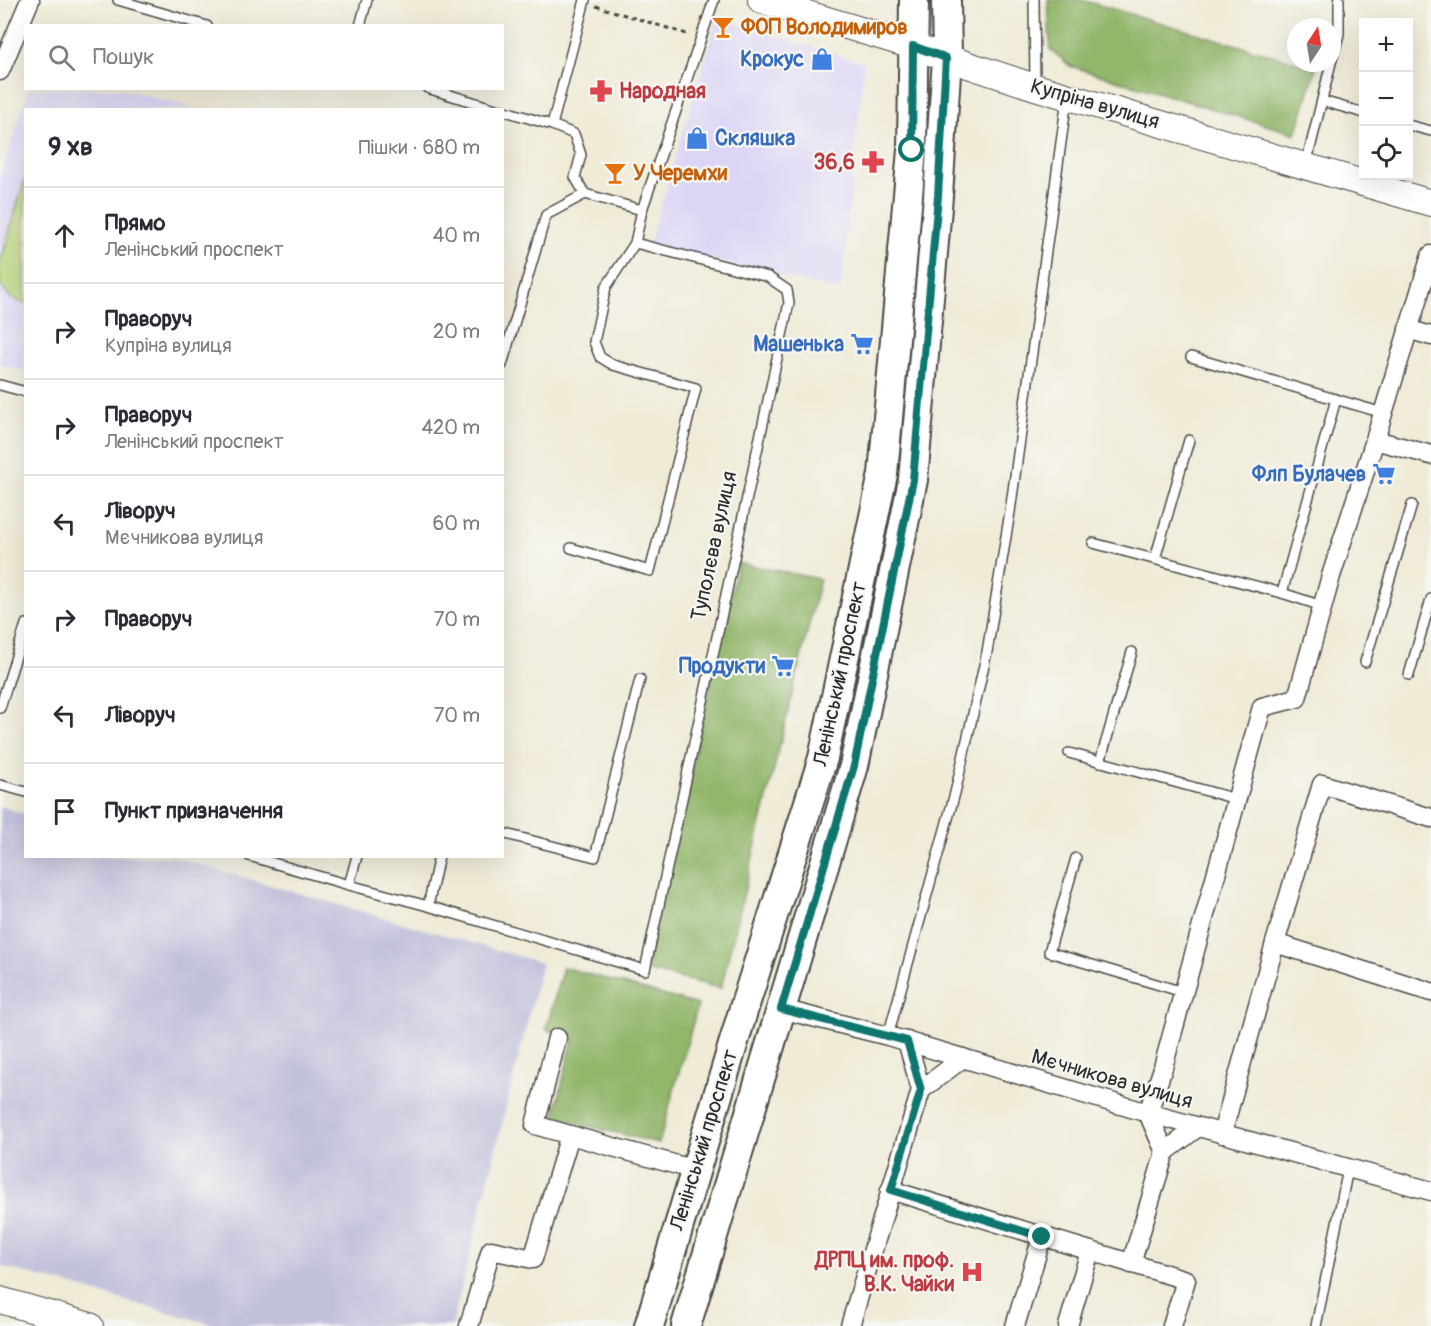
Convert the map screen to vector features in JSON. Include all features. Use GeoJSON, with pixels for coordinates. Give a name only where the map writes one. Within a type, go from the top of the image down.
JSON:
{"type":"FeatureCollection","features":[{"type":"Feature","properties":{"kind":"main road","name":"Купріна вулиця"},"geometry":{"type":"LineString","coordinates":[[761,0],[813,7],[946,58],[1035,87],[1431,203]]}},
{"type":"Feature","properties":{"kind":"main road","name":"Ленінський проспект"},"geometry":{"type":"LineString","coordinates":[[649,1326],[744,1008],[823,758],[883,474],[912,150],[915,0]]}},
{"type":"Feature","properties":{"kind":"main road","name":"Ленінський проспект"},"geometry":{"type":"LineString","coordinates":[[686,1326],[854,766],[913,480],[938,196],[946,58],[946,0]]}},
{"type":"Feature","properties":{"kind":"main road"},"geometry":{"type":"LineString","coordinates":[[0,1300],[84,1325]]}},
{"type":"Feature","properties":{"kind":"street"},"geometry":{"type":"LineString","coordinates":[[1,65],[30,0]]}},
{"type":"Feature","properties":{"kind":"street"},"geometry":{"type":"LineString","coordinates":[[1165,1152],[1148,1113],[1162,1071],[1262,707],[1297,698],[1322,606],[1431,255]]}},
{"type":"Feature","properties":{"kind":"street"},"geometry":{"type":"LineString","coordinates":[[1408,329],[1431,336]]}},
{"type":"Feature","properties":{"kind":"street"},"geometry":{"type":"LineString","coordinates":[[1375,440],[1431,455]]}},
{"type":"Feature","properties":{"kind":"street"},"geometry":{"type":"LineString","coordinates":[[1222,1134],[1322,784],[1431,818]]}},
{"type":"Feature","properties":{"kind":"street"},"geometry":{"type":"LineString","coordinates":[[1275,943],[1431,992]]}},
{"type":"Feature","properties":{"kind":"street","name":"Мєчникова вулиця"},"geometry":{"type":"LineString","coordinates":[[781,1009],[907,1041],[1148,1113],[1431,1191]]}},
{"type":"Feature","properties":{"kind":"street"},"geometry":{"type":"LineString","coordinates":[[557,1038],[536,1125],[695,1170]]}},
{"type":"Feature","properties":{"kind":"street"},"geometry":{"type":"LineString","coordinates":[[850,1326],[921,1090],[907,1041]]}},
{"type":"Feature","properties":{"kind":"street"},"geometry":{"type":"LineString","coordinates":[[921,1090],[963,1058]]}},
{"type":"Feature","properties":{"kind":"street"},"geometry":{"type":"LineString","coordinates":[[1131,1264],[1165,1152],[1198,1127]]}},
{"type":"Feature","properties":{"kind":"street"},"geometry":{"type":"LineString","coordinates":[[469,1326],[491,1250],[533,1259],[570,1135]]}},
{"type":"Feature","properties":{"kind":"street"},"geometry":{"type":"LineString","coordinates":[[891,1190],[1186,1280],[1172,1326]]}},
{"type":"Feature","properties":{"kind":"street"},"geometry":{"type":"LineString","coordinates":[[1015,1326],[1042,1237]]}},
{"type":"Feature","properties":{"kind":"street"},"geometry":{"type":"LineString","coordinates":[[1068,1326],[1090,1251]]}},
{"type":"Feature","properties":{"kind":"lane"},"geometry":{"type":"LineString","coordinates":[[118,0],[200,24]]}},
{"type":"Feature","properties":{"kind":"lane"},"geometry":{"type":"LineString","coordinates":[[361,24],[367,0]]}},
{"type":"Feature","properties":{"kind":"lane"},"geometry":{"type":"LineString","coordinates":[[571,548],[651,571],[696,388],[613,365],[600,357],[594,342],[606,287],[634,243],[642,210],[714,0]]}},
{"type":"Feature","properties":{"kind":"lane"},"geometry":{"type":"LineString","coordinates":[[1034,0],[1035,87]]}},
{"type":"Feature","properties":{"kind":"lane"},"geometry":{"type":"LineString","coordinates":[[1339,0],[1339,18]]}},
{"type":"Feature","properties":{"kind":"lane"},"geometry":{"type":"LineString","coordinates":[[552,125],[585,1]]}},
{"type":"Feature","properties":{"kind":"lane"},"geometry":{"type":"LineString","coordinates":[[1306,165],[1330,72]]}},
{"type":"Feature","properties":{"kind":"lane"},"geometry":{"type":"LineString","coordinates":[[434,90],[494,108]]}},
{"type":"Feature","properties":{"kind":"lane"},"geometry":{"type":"LineString","coordinates":[[888,1036],[955,793],[987,652],[1011,501],[1068,96]]}},
{"type":"Feature","properties":{"kind":"lane"},"geometry":{"type":"LineString","coordinates":[[1322,102],[1359,112]]}},
{"type":"Feature","properties":{"kind":"lane"},"geometry":{"type":"LineString","coordinates":[[504,111],[574,134],[580,155],[574,177],[585,194],[642,210]]}},
{"type":"Feature","properties":{"kind":"lane"},"geometry":{"type":"LineString","coordinates":[[1412,126],[1431,131]]}},
{"type":"Feature","properties":{"kind":"lane"},"geometry":{"type":"LineString","coordinates":[[504,358],[546,215],[585,194]]}},
{"type":"Feature","properties":{"kind":"lane","name":"Туполєва вулиця"},"geometry":{"type":"LineString","coordinates":[[428,906],[645,970],[789,303],[787,290],[768,277],[634,243]]}},
{"type":"Feature","properties":{"kind":"lane"},"geometry":{"type":"LineString","coordinates":[[1191,357],[1383,413]]}},
{"type":"Feature","properties":{"kind":"lane"},"geometry":{"type":"LineString","coordinates":[[0,385],[24,391]]}},
{"type":"Feature","properties":{"kind":"lane"},"geometry":{"type":"LineString","coordinates":[[1282,593],[1336,399]]}},
{"type":"Feature","properties":{"kind":"lane"},"geometry":{"type":"LineString","coordinates":[[1155,560],[1189,440]]}},
{"type":"Feature","properties":{"kind":"lane"},"geometry":{"type":"LineString","coordinates":[[1365,662],[1412,505]]}},
{"type":"Feature","properties":{"kind":"lane"},"geometry":{"type":"LineString","coordinates":[[1093,543],[1282,593],[1322,606]]}},
{"type":"Feature","properties":{"kind":"lane"},"geometry":{"type":"LineString","coordinates":[[1409,675],[1431,599]]}},
{"type":"Feature","properties":{"kind":"lane"},"geometry":{"type":"LineString","coordinates":[[0,708],[24,630]]}},
{"type":"Feature","properties":{"kind":"lane"},"geometry":{"type":"LineString","coordinates":[[1100,762],[1132,652]]}},
{"type":"Feature","properties":{"kind":"lane"},"geometry":{"type":"LineString","coordinates":[[504,834],[595,857],[640,679]]}},
{"type":"Feature","properties":{"kind":"lane"},"geometry":{"type":"LineString","coordinates":[[1069,753],[1236,799]]}},
{"type":"Feature","properties":{"kind":"lane"},"geometry":{"type":"LineString","coordinates":[[0,785],[24,791]]}},
{"type":"Feature","properties":{"kind":"lane"},"geometry":{"type":"LineString","coordinates":[[256,858],[428,906],[439,858]]}},
{"type":"Feature","properties":{"kind":"lane"},"geometry":{"type":"LineString","coordinates":[[349,885],[356,858]]}},
{"type":"Feature","properties":{"kind":"lane"},"geometry":{"type":"LineString","coordinates":[[1076,858],[1049,952],[1183,992]]}},
{"type":"Feature","properties":{"kind":"lane"},"geometry":{"type":"LineString","coordinates":[[1316,1326],[1348,1169]]}},
{"type":"Feature","properties":{"kind":"path"},"geometry":{"type":"LineString","coordinates":[[585,1],[701,39]]}},
{"type":"Feature","properties":{"kind":"shaded area"},"geometry":{"type":"Polygon","coordinates":[[[717,18],[864,63],[841,291],[649,244],[717,18]]]}},
{"type":"Feature","properties":{"kind":"shaded area"},"geometry":{"type":"Polygon","coordinates":[[[28,90],[125,90],[192,108],[24,108],[24,371],[0,364],[0,178],[28,90]]]}},
{"type":"Feature","properties":{"kind":"shaded area"},"geometry":{"type":"Polygon","coordinates":[[[0,806],[24,814],[24,858],[176,858],[542,963],[452,1326],[218,1326],[0,1266],[0,806]]]}},
{"type":"Feature","properties":{"kind":"green space"},"geometry":{"type":"Polygon","coordinates":[[[1048,0],[1082,0],[1287,59],[1287,72],[1315,72],[1296,134],[1070,66],[1050,49],[1048,0]]]}},
{"type":"Feature","properties":{"kind":"green space"},"geometry":{"type":"Polygon","coordinates":[[[24,181],[24,304],[11,298],[0,285],[0,264],[24,181]]]}},
{"type":"Feature","properties":{"kind":"green space"},"geometry":{"type":"Polygon","coordinates":[[[738,563],[820,579],[721,988],[645,970],[738,563]]]}},
{"type":"Feature","properties":{"kind":"green space"},"geometry":{"type":"Polygon","coordinates":[[[563,967],[698,1005],[659,1143],[554,1118],[572,1042],[546,1029],[563,967]]]}},
{"type":"Feature","properties":{"kind":"place","name":"ФОП Володимиров"},"geometry":{"type":"Point","coordinates":[723,27]}},
{"type":"Feature","properties":{"kind":"place","name":"Крокус"},"geometry":{"type":"Point","coordinates":[822,59]}},
{"type":"Feature","properties":{"kind":"place","name":"Народная"},"geometry":{"type":"Point","coordinates":[601,91]}},
{"type":"Feature","properties":{"kind":"place","name":"Скляшка"},"geometry":{"type":"Point","coordinates":[697,138]}},
{"type":"Feature","properties":{"kind":"place","name":"36,6"},"geometry":{"type":"Point","coordinates":[873,162]}},
{"type":"Feature","properties":{"kind":"place","name":"У Черемхи"},"geometry":{"type":"Point","coordinates":[615,173]}},
{"type":"Feature","properties":{"kind":"place","name":"Машенька"},"geometry":{"type":"Point","coordinates":[862,344]}},
{"type":"Feature","properties":{"kind":"place","name":"Флп Булачев"},"geometry":{"type":"Point","coordinates":[1384,474]}},
{"type":"Feature","properties":{"kind":"place","name":"Продукти"},"geometry":{"type":"Point","coordinates":[783,666]}},
{"type":"Feature","properties":{"kind":"place","name":"ДРПЦ им. проф. В.К. Чайки"},"geometry":{"type":"Point","coordinates":[972,1272]}},
{"type":"Feature","properties":{"kind":"route"},"geometry":{"type":"LineString","coordinates":[[912,150],[913,46],[946,58],[938,196],[913,480],[854,766],[781,1009],[907,1041],[921,1090],[891,1190],[1042,1237]]}}]}
